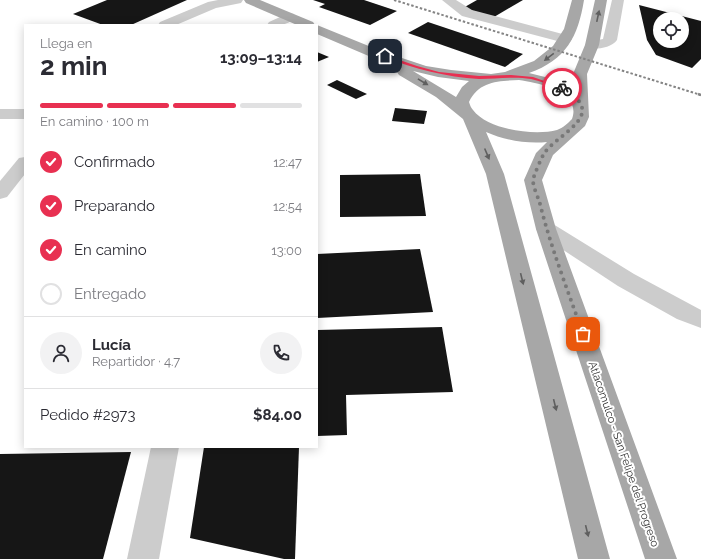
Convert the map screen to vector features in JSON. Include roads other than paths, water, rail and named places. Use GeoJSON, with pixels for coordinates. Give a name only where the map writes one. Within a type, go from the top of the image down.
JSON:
{"type":"FeatureCollection","features":[{"type":"Feature","properties":{"kind":"main road"},"geometry":{"type":"LineString","coordinates":[[250,0],[306,24]]}},
{"type":"Feature","properties":{"kind":"main road"},"geometry":{"type":"LineString","coordinates":[[578,0],[575,21],[558,50],[546,60],[531,68],[497,77],[472,86],[465,92],[462,99],[495,174],[594,559]]}},
{"type":"Feature","properties":{"kind":"main road"},"geometry":{"type":"LineString","coordinates":[[582,108],[580,74],[592,45],[601,0]]}},
{"type":"Feature","properties":{"kind":"main road"},"geometry":{"type":"LineString","coordinates":[[318,29],[352,44],[416,67],[446,74],[533,78],[557,86],[575,98],[582,108]]}},
{"type":"Feature","properties":{"kind":"main road"},"geometry":{"type":"LineString","coordinates":[[352,44],[418,79],[485,127],[502,134],[523,137],[548,137],[569,131]]}},
{"type":"Feature","properties":{"kind":"main road","name":"Atlacomulco - San Felipe del Progreso"},"geometry":{"type":"LineString","coordinates":[[582,108],[580,120],[545,153],[533,180],[546,229],[661,559]]}},
{"type":"Feature","properties":{"kind":"street"},"geometry":{"type":"LineString","coordinates":[[167,24],[212,5],[237,0]]}},
{"type":"Feature","properties":{"kind":"street"},"geometry":{"type":"LineString","coordinates":[[448,0],[467,13],[565,39]]}},
{"type":"Feature","properties":{"kind":"street"},"geometry":{"type":"LineString","coordinates":[[460,9],[473,0]]}},
{"type":"Feature","properties":{"kind":"street"},"geometry":{"type":"LineString","coordinates":[[592,45],[608,42],[610,40],[618,0]]}},
{"type":"Feature","properties":{"kind":"street"},"geometry":{"type":"LineString","coordinates":[[276,24],[289,17]]}},
{"type":"Feature","properties":{"kind":"street"},"geometry":{"type":"LineString","coordinates":[[0,114],[24,114]]}},
{"type":"Feature","properties":{"kind":"street"},"geometry":{"type":"LineString","coordinates":[[0,193],[24,163]]}},
{"type":"Feature","properties":{"kind":"street"},"geometry":{"type":"LineString","coordinates":[[546,229],[626,280],[685,313],[701,318]]}},
{"type":"Feature","properties":{"kind":"street"},"geometry":{"type":"LineString","coordinates":[[142,559],[165,448]]}},
{"type":"Feature","properties":{"kind":"railway"},"geometry":{"type":"LineString","coordinates":[[394,0],[701,95],[698,94]]}}]}
